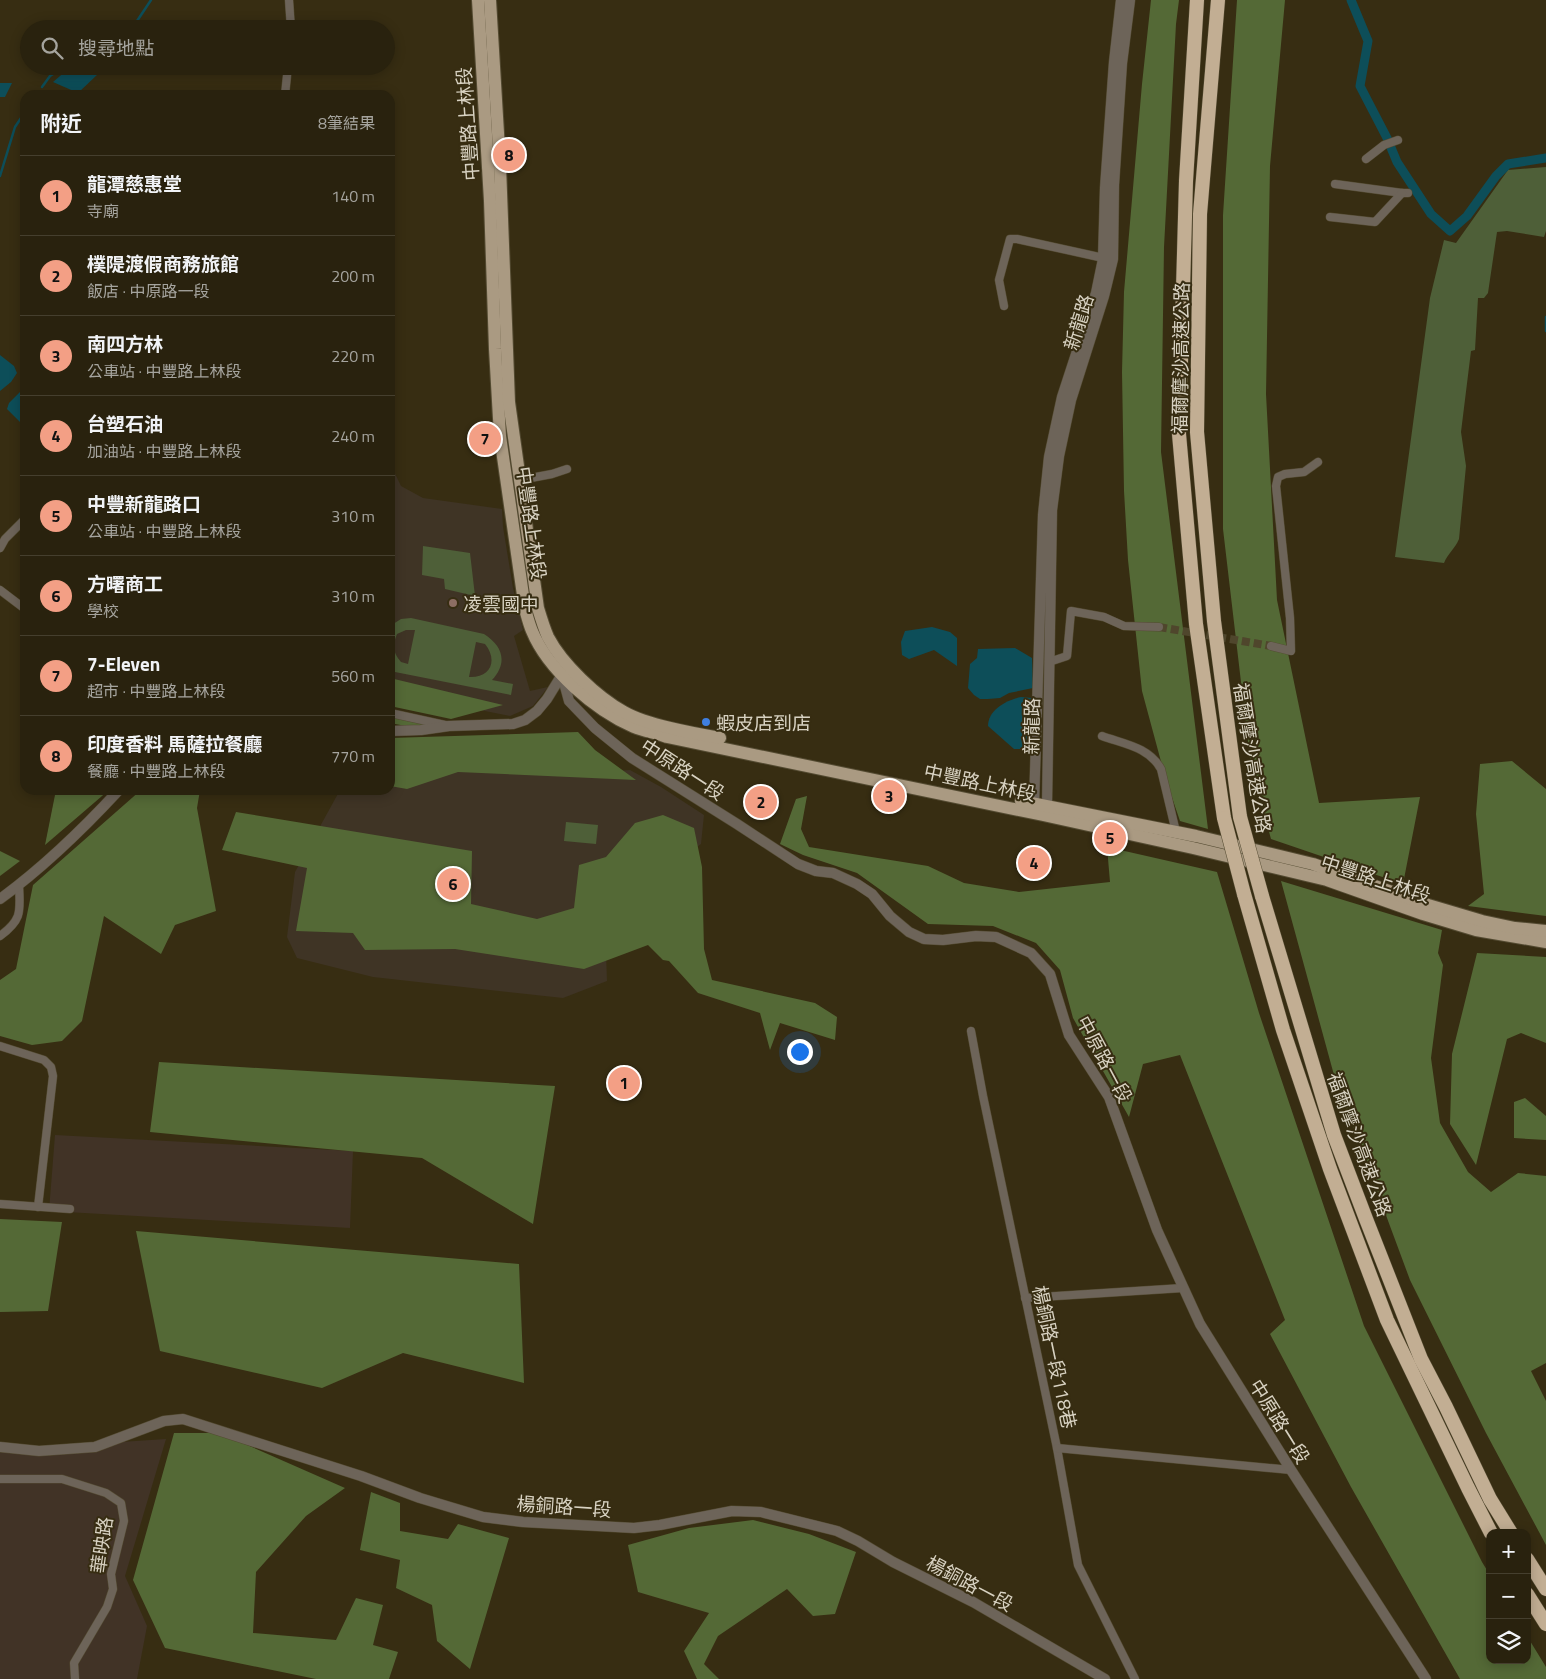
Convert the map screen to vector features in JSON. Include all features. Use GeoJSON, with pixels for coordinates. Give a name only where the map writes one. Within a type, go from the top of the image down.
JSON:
{"type":"FeatureCollection","features":[{"type":"Feature","properties":{"kind":"highway","name":"福爾摩沙高速公路"},"geometry":{"type":"LineString","coordinates":[[1197,0],[1186,181],[1179,434],[1196,624],[1224,818],[1283,1030],[1330,1169],[1388,1320],[1489,1529]]}},
{"type":"Feature","properties":{"kind":"highway","name":"福爾摩沙高速公路"},"geometry":{"type":"LineString","coordinates":[[1218,0],[1200,214],[1197,432],[1214,621],[1240,817],[1334,1135],[1421,1359],[1446,1406],[1490,1499],[1509,1529]]}},
{"type":"Feature","properties":{"kind":"highway"},"geometry":{"type":"LineString","coordinates":[[1531,1566],[1546,1590]]}},
{"type":"Feature","properties":{"kind":"highway"},"geometry":{"type":"LineString","coordinates":[[1531,1600],[1546,1624]]}},
{"type":"Feature","properties":{"kind":"main road","name":"中豐路上林段"},"geometry":{"type":"LineString","coordinates":[[478,0],[490,202],[500,436],[525,609],[532,631],[546,656],[566,671]]}},
{"type":"Feature","properties":{"kind":"main road","name":"中豐路上林段"},"geometry":{"type":"LineString","coordinates":[[490,0],[500,166],[508,402],[538,608],[548,637],[566,671],[588,698],[614,717],[635,727],[667,737],[1176,832],[1313,864],[1428,906],[1482,922],[1546,931]]}},
{"type":"Feature","properties":{"kind":"main road","name":"中豐路上林段"},"geometry":{"type":"LineString","coordinates":[[1041,808],[1327,880],[1423,914],[1476,930],[1546,942]]}},
{"type":"Feature","properties":{"kind":"street"},"geometry":{"type":"LineString","coordinates":[[289,0],[290,20]]}},
{"type":"Feature","properties":{"kind":"street","name":"新龍路"},"geometry":{"type":"LineString","coordinates":[[1041,808],[1043,515],[1049,457],[1062,397],[1108,259],[1105,188],[1114,62],[1121,0]]}},
{"type":"Feature","properties":{"kind":"street","name":"新龍路"},"geometry":{"type":"LineString","coordinates":[[1041,808],[1049,662],[1052,510],[1059,456],[1071,400],[1104,296],[1122,63],[1130,0]]}},
{"type":"Feature","properties":{"kind":"street"},"geometry":{"type":"LineString","coordinates":[[286,90],[287,75]]}},
{"type":"Feature","properties":{"kind":"street"},"geometry":{"type":"LineString","coordinates":[[1366,159],[1384,145],[1398,140]]}},
{"type":"Feature","properties":{"kind":"street"},"geometry":{"type":"LineString","coordinates":[[1330,217],[1375,222],[1405,193],[1336,184]]}},
{"type":"Feature","properties":{"kind":"street"},"geometry":{"type":"LineString","coordinates":[[1004,306],[999,280],[1010,239],[1108,259]]}},
{"type":"Feature","properties":{"kind":"street"},"geometry":{"type":"LineString","coordinates":[[1271,646],[1291,651],[1290,618],[1276,486],[1278,477],[1285,474],[1304,472],[1318,462]]}},
{"type":"Feature","properties":{"kind":"street"},"geometry":{"type":"LineString","coordinates":[[520,480],[567,469]]}},
{"type":"Feature","properties":{"kind":"street"},"geometry":{"type":"LineString","coordinates":[[0,548],[4,539],[20,524]]}},
{"type":"Feature","properties":{"kind":"street"},"geometry":{"type":"LineString","coordinates":[[0,590],[20,605]]}},
{"type":"Feature","properties":{"kind":"street"},"geometry":{"type":"LineString","coordinates":[[1049,662],[1067,656],[1071,611],[1104,617],[1124,626],[1159,627]]}},
{"type":"Feature","properties":{"kind":"street"},"geometry":{"type":"LineString","coordinates":[[395,731],[450,726],[513,724],[525,720],[537,711],[566,671]]}},
{"type":"Feature","properties":{"kind":"street","name":"中原路一段"},"geometry":{"type":"LineString","coordinates":[[566,671],[569,701],[595,728],[632,758],[798,864],[816,871],[833,872],[857,884],[872,894],[890,916],[909,932],[924,939],[943,940],[976,936],[996,937],[1031,953],[1050,974],[1069,1035],[1109,1097],[1157,1230],[1200,1324],[1291,1470],[1426,1679]]}},
{"type":"Feature","properties":{"kind":"street"},"geometry":{"type":"LineString","coordinates":[[395,714],[450,726]]}},
{"type":"Feature","properties":{"kind":"street"},"geometry":{"type":"LineString","coordinates":[[1102,736],[1144,751],[1156,760],[1161,769],[1176,832]]}},
{"type":"Feature","properties":{"kind":"street"},"geometry":{"type":"LineString","coordinates":[[0,899],[83,829],[114,795]]}},
{"type":"Feature","properties":{"kind":"street"},"geometry":{"type":"LineString","coordinates":[[0,936],[11,928],[20,913],[20,884]]}},
{"type":"Feature","properties":{"kind":"street","name":"楊銅路一段118巷"},"geometry":{"type":"LineString","coordinates":[[971,1031],[1057,1448],[1078,1565],[1135,1679]]}},
{"type":"Feature","properties":{"kind":"street"},"geometry":{"type":"LineString","coordinates":[[0,1046],[44,1060],[51,1067],[53,1076],[38,1207]]}},
{"type":"Feature","properties":{"kind":"street"},"geometry":{"type":"LineString","coordinates":[[0,1204],[70,1209]]}},
{"type":"Feature","properties":{"kind":"street"},"geometry":{"type":"LineString","coordinates":[[1025,1298],[1183,1288]]}},
{"type":"Feature","properties":{"kind":"street","name":"楊銅路一段"},"geometry":{"type":"LineString","coordinates":[[0,1447],[39,1451],[95,1447],[164,1421],[183,1419],[361,1476],[420,1498],[483,1516],[523,1522],[634,1528],[732,1511],[761,1512],[820,1526],[844,1534],[893,1562],[973,1602],[1104,1679]]}},
{"type":"Feature","properties":{"kind":"street"},"geometry":{"type":"LineString","coordinates":[[1057,1448],[1291,1470]]}},
{"type":"Feature","properties":{"kind":"street","name":"華映路"},"geometry":{"type":"LineString","coordinates":[[0,1479],[62,1479],[106,1493],[121,1503],[124,1521],[111,1574],[113,1589],[108,1607],[74,1663],[75,1679]]}},
{"type":"Feature","properties":{"kind":"shaded area","name":"凌雲國中"},"geometry":{"type":"Polygon","coordinates":[[[395,473],[401,486],[423,498],[502,509],[513,588],[523,630],[514,636],[530,691],[548,687],[533,706],[510,716],[410,696],[395,691],[395,473]]]}},
{"type":"Feature","properties":{"kind":"shaded area"},"geometry":{"type":"Polygon","coordinates":[[[395,768],[591,773],[630,770],[661,787],[704,815],[701,844],[673,864],[604,896],[607,981],[563,998],[373,977],[297,958],[287,937],[295,872],[337,795],[395,795],[395,768]]]}},
{"type":"Feature","properties":{"kind":"shaded area"},"geometry":{"type":"Polygon","coordinates":[[[55,1135],[353,1151],[350,1228],[49,1211],[55,1135]]]}},
{"type":"Feature","properties":{"kind":"shaded area"},"geometry":{"type":"Polygon","coordinates":[[[166,1439],[125,1576],[147,1626],[137,1679],[0,1679],[0,1450],[166,1439]]]}},
{"type":"Feature","properties":{"kind":"green space"},"geometry":{"type":"Polygon","coordinates":[[[1151,0],[1179,0],[1176,24],[1164,247],[1161,452],[1208,829],[1180,821],[1166,780],[1142,691],[1128,560],[1124,491],[1122,372],[1124,292],[1151,0]]]}},
{"type":"Feature","properties":{"kind":"green space"},"geometry":{"type":"Polygon","coordinates":[[[1237,0],[1285,0],[1270,166],[1266,394],[1277,600],[1319,803],[1420,797],[1403,884],[1271,839],[1251,767],[1223,529],[1223,215],[1237,0]]]}},
{"type":"Feature","properties":{"kind":"green space"},"geometry":{"type":"Polygon","coordinates":[[[1546,167],[1546,231],[1544,237],[1507,231],[1497,232],[1488,293],[1484,298],[1478,298],[1475,350],[1471,351],[1461,432],[1466,466],[1459,539],[1444,563],[1395,557],[1430,298],[1444,240],[1456,243],[1508,170],[1546,167]]]}},
{"type":"Feature","properties":{"kind":"green space"},"geometry":{"type":"Polygon","coordinates":[[[423,546],[470,553],[475,596],[445,589],[444,579],[422,575],[423,546]]]}},
{"type":"Feature","properties":{"kind":"green space"},"geometry":{"type":"Polygon","coordinates":[[[411,618],[484,634],[496,644],[501,655],[500,667],[492,680],[513,684],[511,695],[395,672],[395,652],[401,662],[408,664],[415,630],[406,630],[397,634],[395,639],[395,623],[401,619],[411,618]],[[476,642],[469,677],[483,675],[490,667],[491,656],[485,644],[476,642]]]}},
{"type":"Feature","properties":{"kind":"green space"},"geometry":{"type":"Polygon","coordinates":[[[395,679],[503,705],[451,719],[395,707],[395,679]]]}},
{"type":"Feature","properties":{"kind":"green space"},"geometry":{"type":"Polygon","coordinates":[[[395,716],[423,722],[422,726],[416,728],[395,724],[395,716]]]}},
{"type":"Feature","properties":{"kind":"green space"},"geometry":{"type":"Polygon","coordinates":[[[578,732],[595,750],[636,780],[458,772],[407,789],[395,787],[395,738],[578,732]]]}},
{"type":"Feature","properties":{"kind":"green space"},"geometry":{"type":"Polygon","coordinates":[[[1512,761],[1546,789],[1546,916],[1468,906],[1484,894],[1476,814],[1480,764],[1512,761]]]}},
{"type":"Feature","properties":{"kind":"green space"},"geometry":{"type":"Polygon","coordinates":[[[55,795],[103,795],[45,845],[55,795]]]}},
{"type":"Feature","properties":{"kind":"green space"},"geometry":{"type":"Polygon","coordinates":[[[135,795],[199,795],[197,808],[216,911],[175,925],[161,954],[104,916],[82,1021],[62,1041],[32,1045],[0,1036],[0,980],[16,969],[33,885],[135,795]]]}},
{"type":"Feature","properties":{"kind":"green space"},"geometry":{"type":"Polygon","coordinates":[[[807,796],[801,829],[809,847],[928,866],[964,883],[1019,892],[1110,882],[1107,847],[1217,872],[1259,1013],[1364,1326],[1486,1568],[1486,1664],[1531,1664],[1531,1643],[1546,1667],[1546,1679],[1460,1679],[1351,1487],[1270,1334],[1285,1320],[1180,1055],[1143,1064],[1129,1117],[1073,1018],[1060,970],[1036,943],[993,926],[928,924],[857,873],[803,855],[780,844],[796,799],[807,796]]]}},
{"type":"Feature","properties":{"kind":"green space"},"geometry":{"type":"Polygon","coordinates":[[[236,812],[472,851],[471,904],[537,919],[574,908],[579,865],[606,857],[635,823],[663,815],[694,828],[702,867],[704,949],[712,980],[815,1003],[837,1017],[835,1040],[780,1023],[770,1050],[760,1013],[698,993],[669,961],[663,960],[648,945],[584,969],[455,949],[365,950],[353,933],[296,931],[307,868],[222,850],[236,812]]]}},
{"type":"Feature","properties":{"kind":"green space"},"geometry":{"type":"Polygon","coordinates":[[[566,822],[598,825],[596,844],[564,841],[566,822]]]}},
{"type":"Feature","properties":{"kind":"green space"},"geometry":{"type":"Polygon","coordinates":[[[0,851],[20,861],[0,876],[0,851]]]}},
{"type":"Feature","properties":{"kind":"green space"},"geometry":{"type":"Polygon","coordinates":[[[1281,881],[1442,930],[1438,953],[1443,965],[1431,1058],[1440,1123],[1468,1172],[1491,1192],[1518,1173],[1546,1176],[1546,1363],[1531,1371],[1546,1401],[1546,1545],[1486,1433],[1410,1280],[1334,1075],[1281,881]]]}},
{"type":"Feature","properties":{"kind":"green space"},"geometry":{"type":"Polygon","coordinates":[[[1477,953],[1546,957],[1546,1043],[1521,1033],[1507,1039],[1476,1165],[1450,1124],[1452,1054],[1477,953]]]}},
{"type":"Feature","properties":{"kind":"green space"},"geometry":{"type":"Polygon","coordinates":[[[159,1062],[555,1086],[533,1224],[422,1158],[150,1132],[159,1062]]]}},
{"type":"Feature","properties":{"kind":"green space"},"geometry":{"type":"Polygon","coordinates":[[[1525,1098],[1546,1116],[1546,1140],[1514,1138],[1514,1102],[1525,1098]]]}},
{"type":"Feature","properties":{"kind":"green space"},"geometry":{"type":"Polygon","coordinates":[[[0,1219],[62,1222],[48,1311],[0,1312],[0,1219]]]}},
{"type":"Feature","properties":{"kind":"green space"},"geometry":{"type":"Polygon","coordinates":[[[136,1231],[519,1264],[524,1383],[403,1353],[322,1388],[160,1351],[136,1231]]]}},
{"type":"Feature","properties":{"kind":"green space"},"geometry":{"type":"Polygon","coordinates":[[[174,1433],[220,1433],[345,1488],[306,1516],[256,1572],[253,1633],[336,1640],[356,1598],[383,1605],[373,1645],[398,1652],[389,1679],[316,1679],[165,1648],[133,1580],[174,1433]]]}},
{"type":"Feature","properties":{"kind":"green space"},"geometry":{"type":"Polygon","coordinates":[[[371,1492],[400,1503],[400,1531],[448,1539],[458,1524],[509,1538],[470,1669],[437,1641],[432,1605],[396,1588],[400,1560],[360,1550],[371,1492]]]}},
{"type":"Feature","properties":{"kind":"green space"},"geometry":{"type":"Polygon","coordinates":[[[753,1520],[809,1534],[856,1552],[835,1614],[813,1616],[787,1589],[718,1636],[704,1664],[719,1679],[697,1679],[684,1651],[709,1613],[638,1592],[628,1545],[689,1528],[753,1520]]]}},
{"type":"Feature","properties":{"kind":"water"},"geometry":{"type":"Polygon","coordinates":[[[61,75],[97,75],[81,90],[71,90],[53,82],[61,75]]]}},
{"type":"Feature","properties":{"kind":"water"},"geometry":{"type":"Polygon","coordinates":[[[0,83],[12,83],[5,97],[0,97],[0,83]]]}},
{"type":"Feature","properties":{"kind":"water"},"geometry":{"type":"Polygon","coordinates":[[[0,355],[14,366],[17,373],[11,382],[0,391],[0,355]]]}},
{"type":"Feature","properties":{"kind":"water"},"geometry":{"type":"Polygon","coordinates":[[[20,392],[20,422],[7,409],[9,403],[20,392]]]}},
{"type":"Feature","properties":{"kind":"water"},"geometry":{"type":"Polygon","coordinates":[[[932,627],[950,632],[957,638],[957,666],[934,650],[909,659],[902,655],[901,642],[905,631],[932,627]]]}},
{"type":"Feature","properties":{"kind":"water"},"geometry":{"type":"Polygon","coordinates":[[[1015,648],[1032,658],[1033,688],[1009,693],[1000,698],[980,699],[974,695],[968,688],[970,664],[977,658],[978,649],[1015,648]]]}},
{"type":"Feature","properties":{"kind":"water"},"geometry":{"type":"Polygon","coordinates":[[[1021,697],[1032,698],[1030,749],[1014,749],[988,726],[994,711],[1004,703],[1021,697]]]}},
{"type":"Feature","properties":{"kind":"waterway"},"geometry":{"type":"LineString","coordinates":[[138,20],[151,0]]}},
{"type":"Feature","properties":{"kind":"waterway"},"geometry":{"type":"LineString","coordinates":[[1351,0],[1368,41],[1360,86],[1387,138],[1397,162],[1431,214],[1450,231],[1467,216],[1496,176],[1508,164],[1546,158]]}},
{"type":"Feature","properties":{"kind":"waterway"},"geometry":{"type":"LineString","coordinates":[[42,87],[52,75]]}},
{"type":"Feature","properties":{"kind":"waterway"},"geometry":{"type":"LineString","coordinates":[[0,176],[15,127],[20,120]]}},
{"type":"Feature","properties":{"kind":"waterway"},"geometry":{"type":"LineString","coordinates":[[1546,317],[1546,331]]}},
{"type":"Feature","properties":{"kind":"tunnel"},"geometry":{"type":"LineString","coordinates":[[1159,627],[1271,646]]}},
{"type":"Feature","properties":{"kind":"place","name":"印度香料 馬薩拉餐廳"},"geometry":{"type":"Point","coordinates":[509,155]}},
{"type":"Feature","properties":{"kind":"place","name":"7-Eleven"},"geometry":{"type":"Point","coordinates":[485,439]}},
{"type":"Feature","properties":{"kind":"place","name":"凌雲國中"},"geometry":{"type":"Point","coordinates":[453,603]}},
{"type":"Feature","properties":{"kind":"place","name":"蝦皮店到店"},"geometry":{"type":"Point","coordinates":[706,722]}},
{"type":"Feature","properties":{"kind":"place","name":"南四方林"},"geometry":{"type":"Point","coordinates":[889,796]}},
{"type":"Feature","properties":{"kind":"place","name":"樸隄渡假商務旅館"},"geometry":{"type":"Point","coordinates":[761,802]}},
{"type":"Feature","properties":{"kind":"place","name":"中豐新龍路口"},"geometry":{"type":"Point","coordinates":[1110,838]}},
{"type":"Feature","properties":{"kind":"place","name":"台塑石油"},"geometry":{"type":"Point","coordinates":[1034,863]}},
{"type":"Feature","properties":{"kind":"place","name":"方曙商工"},"geometry":{"type":"Point","coordinates":[453,884]}},
{"type":"Feature","properties":{"kind":"place","name":"龍潭慈惠堂"},"geometry":{"type":"Point","coordinates":[624,1083]}}]}
